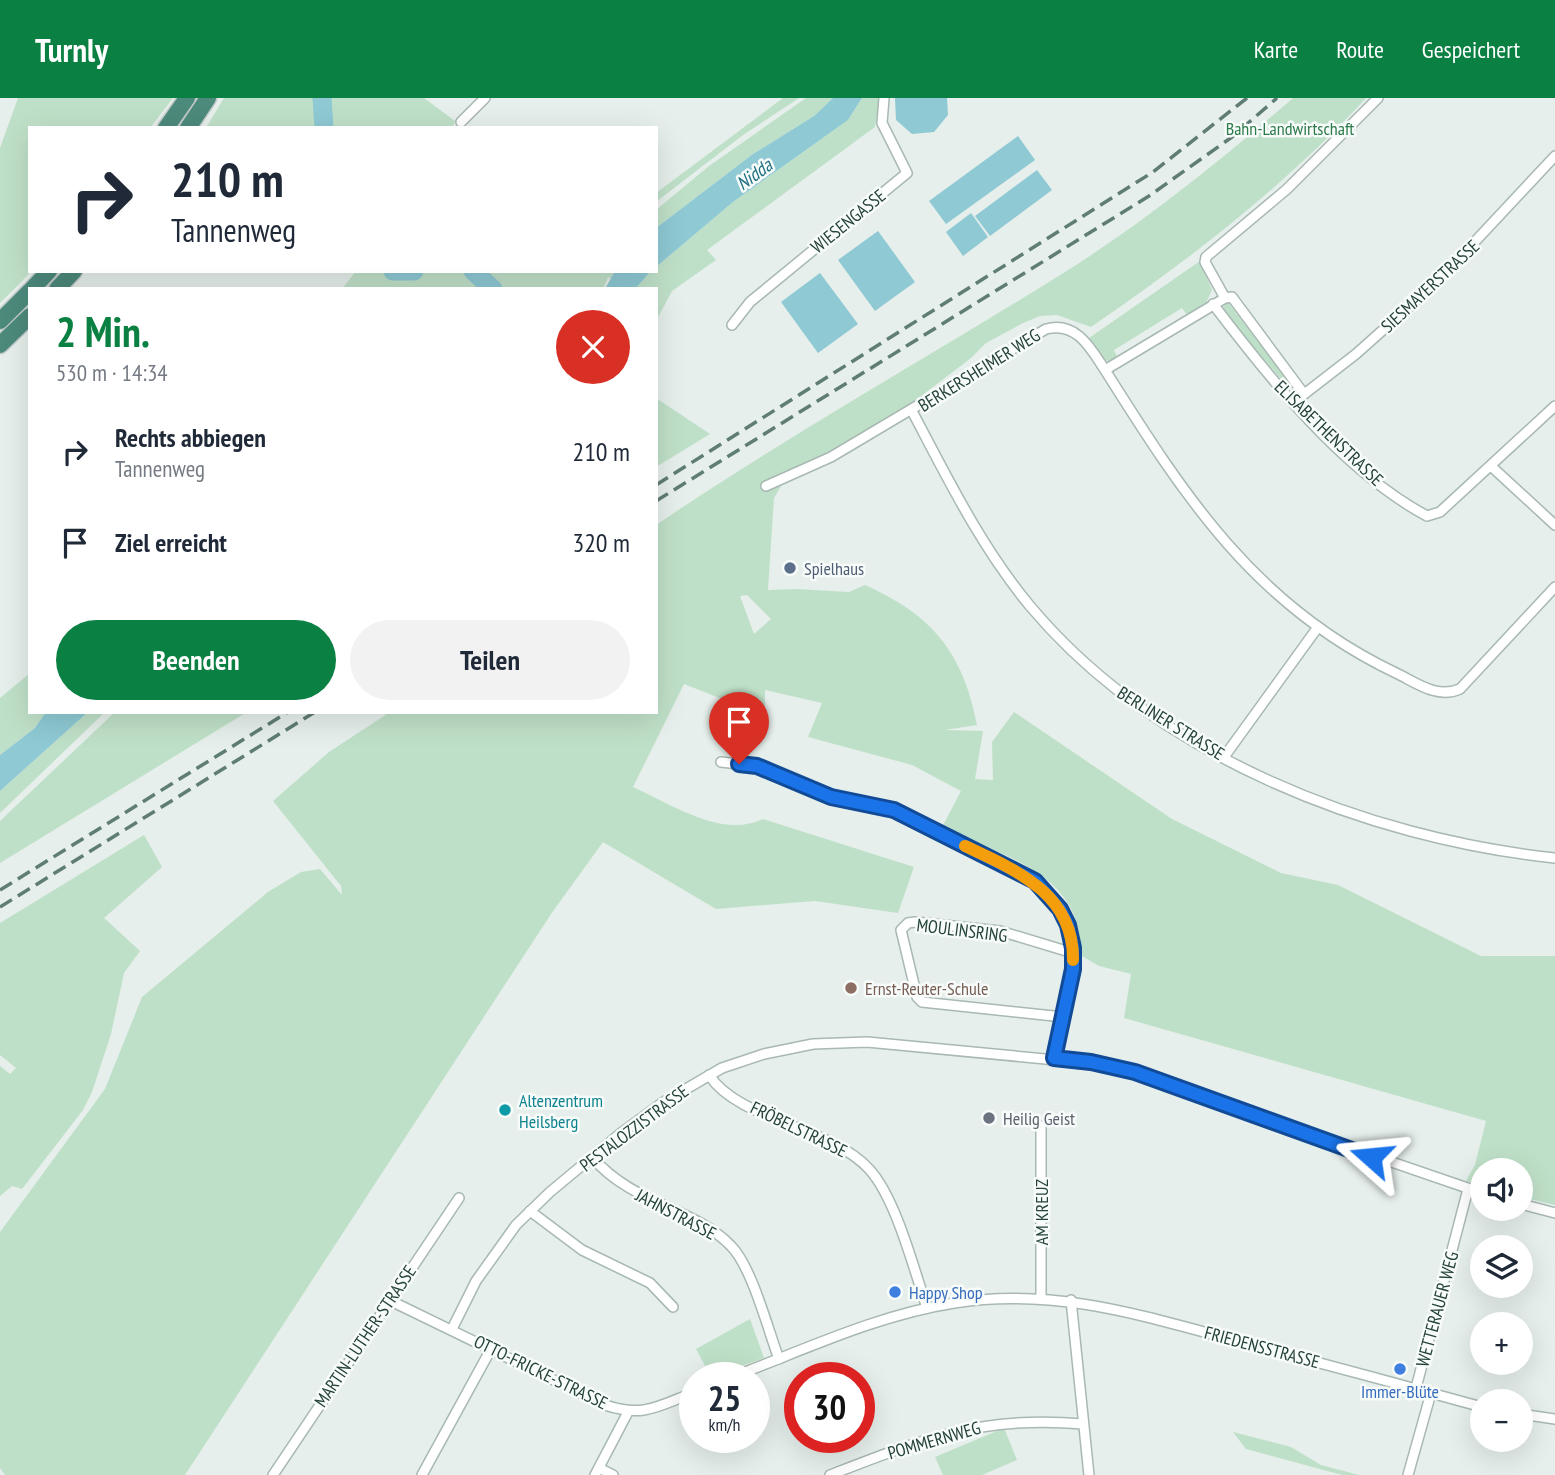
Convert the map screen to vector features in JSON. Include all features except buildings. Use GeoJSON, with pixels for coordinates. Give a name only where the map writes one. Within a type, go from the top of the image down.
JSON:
{"type":"FeatureCollection","features":[{"type":"Feature","properties":{"kind":"highway"},"geometry":{"type":"LineString","coordinates":[[167,126],[187,98]]}},
{"type":"Feature","properties":{"kind":"highway"},"geometry":{"type":"LineString","coordinates":[[189,126],[208,98]]}},
{"type":"Feature","properties":{"kind":"highway"},"geometry":{"type":"LineString","coordinates":[[34,287],[47,273]]}},
{"type":"Feature","properties":{"kind":"highway"},"geometry":{"type":"LineString","coordinates":[[59,287],[72,273]]}},
{"type":"Feature","properties":{"kind":"highway"},"geometry":{"type":"LineString","coordinates":[[0,321],[28,293]]}},
{"type":"Feature","properties":{"kind":"highway"},"geometry":{"type":"LineString","coordinates":[[0,345],[28,318]]}},
{"type":"Feature","properties":{"kind":"street"},"geometry":{"type":"LineString","coordinates":[[461,122],[485,98]]}},
{"type":"Feature","properties":{"kind":"street","name":"WIESENGASSE"},"geometry":{"type":"LineString","coordinates":[[732,325],[750,302],[907,173],[882,123],[884,98]]}},
{"type":"Feature","properties":{"kind":"street"},"geometry":{"type":"LineString","coordinates":[[1105,370],[1225,298],[1205,262],[1211,252],[1287,189],[1378,98]]}},
{"type":"Feature","properties":{"kind":"street","name":"SIESMAYERSTRASSE"},"geometry":{"type":"LineString","coordinates":[[1294,402],[1356,355],[1439,280],[1555,156]]}},
{"type":"Feature","properties":{"kind":"street","name":"ELISABETHENSTRASSE"},"geometry":{"type":"LineString","coordinates":[[1225,298],[1231,297],[1304,394]]}},
{"type":"Feature","properties":{"kind":"street","name":"ELISABETHENSTRASSE"},"geometry":{"type":"LineString","coordinates":[[1213,304],[1260,365],[1294,402],[1363,469],[1427,516],[1436,516],[1555,406]]}},
{"type":"Feature","properties":{"kind":"street","name":"BERKERSHEIMER WEG"},"geometry":{"type":"LineString","coordinates":[[766,486],[817,464],[912,411],[1025,340],[1051,327],[1069,329],[1082,337],[1199,513],[1266,585],[1318,626],[1390,671],[1432,691],[1450,692],[1464,685],[1555,587]]}},
{"type":"Feature","properties":{"kind":"street","name":"BERLINER STRASSE"},"geometry":{"type":"LineString","coordinates":[[912,411],[975,529],[1039,617],[1072,651],[1117,690],[1224,757],[1303,795],[1414,833],[1482,848],[1555,858]]}},
{"type":"Feature","properties":{"kind":"street"},"geometry":{"type":"LineString","coordinates":[[1492,467],[1555,525]]}},
{"type":"Feature","properties":{"kind":"street"},"geometry":{"type":"LineString","coordinates":[[1224,757],[1318,626]]}},
{"type":"Feature","properties":{"kind":"street"},"geometry":{"type":"LineString","coordinates":[[721,762],[757,766],[811,791],[884,807],[1027,876],[1060,909],[1068,925],[1073,953],[1054,1058]]}},
{"type":"Feature","properties":{"kind":"street","name":"MOULINSRING"},"geometry":{"type":"LineString","coordinates":[[1063,1017],[922,1002],[917,997],[901,930],[915,922],[989,930],[1073,953]]}},
{"type":"Feature","properties":{"kind":"street","name":"PESTALOZZISTRASSE"},"geometry":{"type":"LineString","coordinates":[[452,1329],[488,1261],[530,1210],[592,1157],[662,1103],[709,1075],[764,1054],[838,1042],[1054,1058],[1091,1062],[1135,1072],[1325,1142],[1468,1189]]}},
{"type":"Feature","properties":{"kind":"street","name":"FRÖBELSTRASSE"},"geometry":{"type":"LineString","coordinates":[[709,1075],[724,1093],[843,1149],[869,1169],[888,1201],[928,1308]]}},
{"type":"Feature","properties":{"kind":"street","name":"AM KREUZ"},"geometry":{"type":"LineString","coordinates":[[1041,1126],[1041,1298]]}},
{"type":"Feature","properties":{"kind":"street","name":"JAHNSTRASSE"},"geometry":{"type":"LineString","coordinates":[[592,1157],[619,1183],[702,1226],[733,1248],[745,1268],[779,1359]]}},
{"type":"Feature","properties":{"kind":"street","name":"WETTERAUER WEG"},"geometry":{"type":"LineString","coordinates":[[1416,1388],[1468,1189]]}},
{"type":"Feature","properties":{"kind":"street","name":"MARTIN-LUTHER-STRASSE"},"geometry":{"type":"LineString","coordinates":[[273,1475],[459,1198]]}},
{"type":"Feature","properties":{"kind":"street"},"geometry":{"type":"LineString","coordinates":[[1533,1207],[1555,1213]]}},
{"type":"Feature","properties":{"kind":"street"},"geometry":{"type":"LineString","coordinates":[[530,1210],[582,1250],[650,1283],[673,1307]]}},
{"type":"Feature","properties":{"kind":"street"},"geometry":{"type":"LineString","coordinates":[[770,1362],[859,1329],[928,1308],[977,1300],[1041,1298]]}},
{"type":"Feature","properties":{"kind":"street","name":"FRIEDENSSTRASSE"},"geometry":{"type":"LineString","coordinates":[[1041,1298],[1108,1307],[1470,1404]]}},
{"type":"Feature","properties":{"kind":"street"},"geometry":{"type":"LineString","coordinates":[[1071,1300],[1089,1475]]}},
{"type":"Feature","properties":{"kind":"street","name":"OTTO-FRICKE-STRASSE"},"geometry":{"type":"LineString","coordinates":[[391,1301],[605,1405],[628,1412],[647,1410],[679,1398]]}},
{"type":"Feature","properties":{"kind":"street"},"geometry":{"type":"LineString","coordinates":[[422,1475],[491,1349]]}},
{"type":"Feature","properties":{"kind":"street","name":"WETTERAUER WEG"},"geometry":{"type":"LineString","coordinates":[[1408,1475],[1431,1393]]}},
{"type":"Feature","properties":{"kind":"street"},"geometry":{"type":"LineString","coordinates":[[613,1475],[597,1471],[628,1412]]}},
{"type":"Feature","properties":{"kind":"street"},"geometry":{"type":"LineString","coordinates":[[1533,1416],[1555,1419]]}},
{"type":"Feature","properties":{"kind":"street","name":"POMMERNWEG"},"geometry":{"type":"LineString","coordinates":[[830,1475],[926,1439],[975,1426],[1026,1420],[1083,1424]]}},
{"type":"Feature","properties":{"kind":"green space"},"geometry":{"type":"Polygon","coordinates":[[[18,98],[173,98],[152,126],[28,126],[30,273],[0,303],[0,148],[18,98]]]}},
{"type":"Feature","properties":{"kind":"green space"},"geometry":{"type":"Polygon","coordinates":[[[224,98],[424,98],[455,121],[453,126],[207,126],[224,98]]]}},
{"type":"Feature","properties":{"kind":"green space"},"geometry":{"type":"Polygon","coordinates":[[[783,98],[799,98],[743,135],[658,200],[658,192],[783,98]]]}},
{"type":"Feature","properties":{"kind":"green space"},"geometry":{"type":"Polygon","coordinates":[[[806,98],[833,98],[814,116],[753,154],[658,226],[658,208],[709,166],[806,98]]]}},
{"type":"Feature","properties":{"kind":"green space"},"geometry":{"type":"Polygon","coordinates":[[[862,98],[880,98],[875,127],[707,250],[716,260],[672,291],[658,317],[658,287],[637,287],[649,273],[658,273],[658,265],[733,202],[848,120],[862,98]]]}},
{"type":"Feature","properties":{"kind":"green space","name":"Bahn-Landwirtschaft"},"geometry":{"type":"Polygon","coordinates":[[[1293,98],[1366,98],[1303,161],[1235,220],[1091,327],[1057,315],[1040,316],[1023,323],[986,343],[971,358],[899,413],[788,474],[774,498],[768,590],[849,592],[865,585],[909,609],[926,623],[941,639],[963,677],[977,725],[945,730],[983,731],[975,779],[993,780],[992,742],[1014,712],[1172,819],[1281,873],[1338,885],[1481,956],[1555,956],[1555,1205],[1533,1200],[1533,1158],[1477,1158],[1486,1121],[1124,1018],[1131,974],[1099,966],[1082,956],[1073,913],[1050,882],[1016,860],[941,829],[961,791],[912,765],[808,737],[822,703],[765,690],[765,716],[684,684],[633,787],[680,810],[714,822],[731,825],[763,819],[914,867],[898,913],[815,901],[716,909],[603,842],[551,914],[185,1475],[5,1475],[0,1468],[0,1232],[105,1089],[142,997],[268,892],[301,872],[320,869],[342,895],[341,886],[273,801],[329,752],[387,714],[658,714],[658,524],[705,492],[1088,257],[1179,192],[1293,98]],[[747,595],[740,596],[754,634],[771,619],[747,595]]]}},
{"type":"Feature","properties":{"kind":"green space"},"geometry":{"type":"Polygon","coordinates":[[[1200,261],[1212,290],[1205,305],[1188,316],[1182,308],[1114,350],[1118,359],[1111,362],[1103,359],[1089,338],[1200,261]]]}},
{"type":"Feature","properties":{"kind":"green space"},"geometry":{"type":"Polygon","coordinates":[[[354,273],[614,273],[611,279],[608,277],[604,287],[344,287],[354,273]]]}},
{"type":"Feature","properties":{"kind":"green space"},"geometry":{"type":"Polygon","coordinates":[[[1228,302],[1292,386],[1290,389],[1221,310],[1228,302]]]}},
{"type":"Feature","properties":{"kind":"green space"},"geometry":{"type":"Polygon","coordinates":[[[658,399],[710,434],[658,466],[658,399]]]}},
{"type":"Feature","properties":{"kind":"green space"},"geometry":{"type":"Polygon","coordinates":[[[28,675],[28,714],[45,714],[35,728],[0,755],[0,698],[28,675]]]}},
{"type":"Feature","properties":{"kind":"green space"},"geometry":{"type":"Polygon","coordinates":[[[86,714],[103,714],[0,813],[0,791],[86,714]]]}},
{"type":"Feature","properties":{"kind":"green space"},"geometry":{"type":"Polygon","coordinates":[[[113,714],[244,714],[0,863],[0,821],[113,714]]]}},
{"type":"Feature","properties":{"kind":"green space"},"geometry":{"type":"Polygon","coordinates":[[[144,835],[162,867],[104,918],[140,951],[124,973],[111,1034],[92,1092],[83,1110],[22,1189],[12,1186],[0,1196],[0,1066],[10,1074],[16,1068],[0,1055],[0,923],[144,835]]]}},
{"type":"Feature","properties":{"kind":"green space"},"geometry":{"type":"Polygon","coordinates":[[[750,1319],[764,1358],[753,1362],[703,1362],[696,1349],[750,1319]]]}},
{"type":"Feature","properties":{"kind":"green space"},"geometry":{"type":"Polygon","coordinates":[[[1004,1428],[1017,1460],[982,1475],[943,1475],[935,1457],[1004,1428]]]}},
{"type":"Feature","properties":{"kind":"green space"},"geometry":{"type":"Polygon","coordinates":[[[1233,1432],[1291,1447],[1321,1465],[1359,1475],[1342,1475],[1246,1449],[1233,1432]]]}},
{"type":"Feature","properties":{"kind":"water","name":"Nidda"},"geometry":{"type":"Polygon","coordinates":[[[833,98],[862,98],[848,120],[733,202],[658,265],[658,226],[753,154],[814,116],[833,98]]]}},
{"type":"Feature","properties":{"kind":"water"},"geometry":{"type":"Polygon","coordinates":[[[895,98],[947,98],[948,115],[934,132],[912,134],[896,120],[895,98]]]}},
{"type":"Feature","properties":{"kind":"water"},"geometry":{"type":"Polygon","coordinates":[[[1018,136],[1035,160],[946,224],[929,201],[1018,136]]]}},
{"type":"Feature","properties":{"kind":"water"},"geometry":{"type":"Polygon","coordinates":[[[1037,170],[1052,190],[990,236],[975,216],[1037,170]]]}},
{"type":"Feature","properties":{"kind":"water"},"geometry":{"type":"Polygon","coordinates":[[[971,213],[988,237],[963,256],[946,232],[971,213]]]}},
{"type":"Feature","properties":{"kind":"water"},"geometry":{"type":"Polygon","coordinates":[[[878,231],[915,282],[875,311],[838,260],[878,231]]]}},
{"type":"Feature","properties":{"kind":"water"},"geometry":{"type":"Polygon","coordinates":[[[614,273],[649,273],[637,287],[606,287],[614,273]]]}},
{"type":"Feature","properties":{"kind":"water"},"geometry":{"type":"Polygon","coordinates":[[[820,273],[858,324],[818,353],[781,302],[820,273]]]}},
{"type":"Feature","properties":{"kind":"water"},"geometry":{"type":"Polygon","coordinates":[[[45,714],[86,714],[0,791],[0,755],[35,728],[45,714]]]}},
{"type":"Feature","properties":{"kind":"waterway"},"geometry":{"type":"LineString","coordinates":[[322,98],[324,126]]}},
{"type":"Feature","properties":{"kind":"waterway"},"geometry":{"type":"LineString","coordinates":[[475,273],[491,287]]}},
{"type":"Feature","properties":{"kind":"railway"},"geometry":{"type":"LineString","coordinates":[[658,484],[1153,172],[1247,98]]}},
{"type":"Feature","properties":{"kind":"railway"},"geometry":{"type":"LineString","coordinates":[[658,500],[1149,196],[1232,137],[1277,98]]}},
{"type":"Feature","properties":{"kind":"railway"},"geometry":{"type":"LineString","coordinates":[[0,890],[285,714]]}},
{"type":"Feature","properties":{"kind":"railway"},"geometry":{"type":"LineString","coordinates":[[0,907],[312,714]]}},
{"type":"Feature","properties":{"kind":"slow traffic"},"geometry":{"type":"LineString","coordinates":[[965,846],[1027,876],[1043,889],[1060,909],[1068,925],[1073,960]]}},
{"type":"Feature","properties":{"kind":"place","name":"Spielhaus"},"geometry":{"type":"Point","coordinates":[790,568]}},
{"type":"Feature","properties":{"kind":"place","name":"Ernst-Reuter-Schule"},"geometry":{"type":"Point","coordinates":[851,988]}},
{"type":"Feature","properties":{"kind":"place","name":"Altenzentrum Heilsberg"},"geometry":{"type":"Point","coordinates":[505,1110]}},
{"type":"Feature","properties":{"kind":"place","name":"Heilig Geist"},"geometry":{"type":"Point","coordinates":[989,1118]}},
{"type":"Feature","properties":{"kind":"place","name":"Happy Shop"},"geometry":{"type":"Point","coordinates":[895,1292]}},
{"type":"Feature","properties":{"kind":"place","name":"Immer-Blüte"},"geometry":{"type":"Point","coordinates":[1400,1369]}},
{"type":"Feature","properties":{"kind":"route"},"geometry":{"type":"LineString","coordinates":[[739,764],[757,766],[811,791],[831,797],[894,810],[1035,881],[1060,909],[1068,925],[1073,948],[1073,969],[1054,1058],[1109,1065],[1135,1072],[1371,1157]]}}]}
